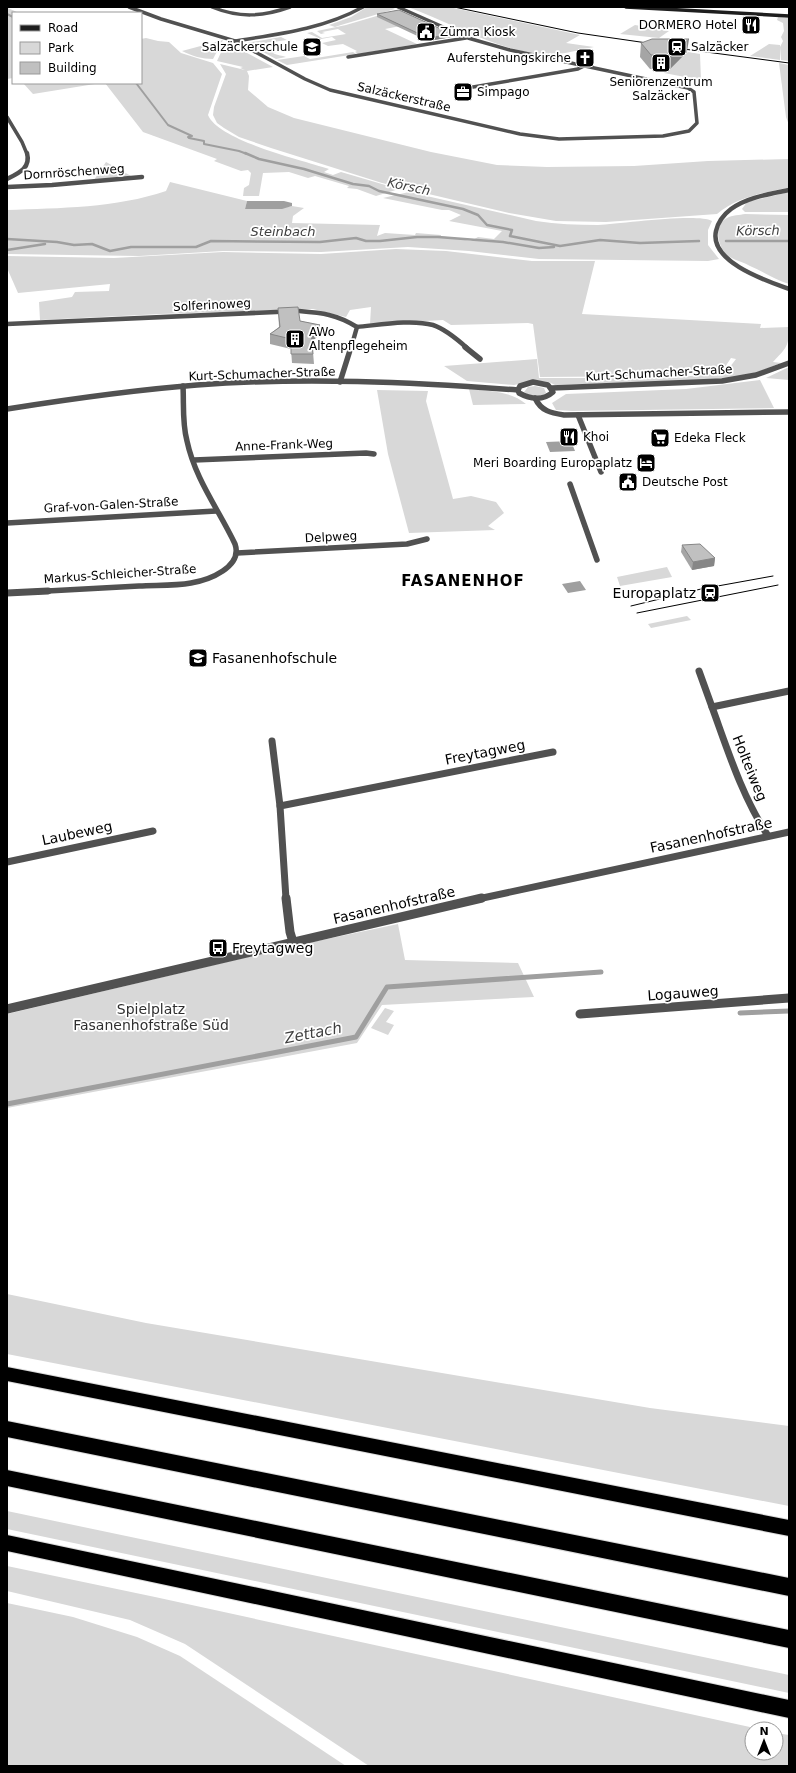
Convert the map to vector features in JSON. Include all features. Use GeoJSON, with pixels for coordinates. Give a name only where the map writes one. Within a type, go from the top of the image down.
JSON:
{"type":"FeatureCollection","features":[{"type":"Feature","properties":{"kind":"highway"},"geometry":{"type":"LineString","coordinates":[[7,1374],[789,1528]]}},
{"type":"Feature","properties":{"kind":"highway"},"geometry":{"type":"LineString","coordinates":[[7,1429],[789,1587]]}},
{"type":"Feature","properties":{"kind":"highway"},"geometry":{"type":"LineString","coordinates":[[7,1478],[789,1639]]}},
{"type":"Feature","properties":{"kind":"highway"},"geometry":{"type":"LineString","coordinates":[[7,1543],[789,1709]]}},
{"type":"Feature","properties":{"kind":"main road"},"geometry":{"type":"LineString","coordinates":[[626,7],[789,16]]}},
{"type":"Feature","properties":{"kind":"main road"},"geometry":{"type":"LineString","coordinates":[[658,7],[773,15]]}},
{"type":"Feature","properties":{"kind":"street","name":"Salzäckerstraße"},"geometry":{"type":"LineString","coordinates":[[129,7],[141,12]]}},
{"type":"Feature","properties":{"kind":"street"},"geometry":{"type":"LineString","coordinates":[[212,7],[246,17],[256,17],[290,7]]}},
{"type":"Feature","properties":{"kind":"street"},"geometry":{"type":"LineString","coordinates":[[235,41],[326,25],[363,7]]}},
{"type":"Feature","properties":{"kind":"street"},"geometry":{"type":"LineString","coordinates":[[398,7],[468,38],[510,50],[584,66]]}},
{"type":"Feature","properties":{"kind":"street","name":"Salzäckerstraße"},"geometry":{"type":"LineString","coordinates":[[142,12],[161,20],[235,41],[305,79],[335,91],[520,134],[544,138],[577,139],[664,136],[689,131],[697,123],[692,90],[656,80],[584,66]]}},
{"type":"Feature","properties":{"kind":"street"},"geometry":{"type":"LineString","coordinates":[[348,57],[468,38]]}},
{"type":"Feature","properties":{"kind":"street"},"geometry":{"type":"LineString","coordinates":[[473,87],[578,69],[584,66]]}},
{"type":"Feature","properties":{"kind":"street"},"geometry":{"type":"LineString","coordinates":[[7,117],[9,125],[25,147],[28,156],[26,167],[19,173],[7,179]]}},
{"type":"Feature","properties":{"kind":"street","name":"Dornröschenweg"},"geometry":{"type":"LineString","coordinates":[[7,187],[52,185],[142,177]]}},
{"type":"Feature","properties":{"kind":"street"},"geometry":{"type":"LineString","coordinates":[[789,190],[760,196],[729,210],[719,219],[714,230],[714,237],[721,253],[731,262],[747,273],[764,281],[789,289]]}},
{"type":"Feature","properties":{"kind":"street","name":"Solferinoweg"},"geometry":{"type":"LineString","coordinates":[[7,324],[298,311],[329,314],[342,318],[357,327]]}},
{"type":"Feature","properties":{"kind":"street"},"geometry":{"type":"LineString","coordinates":[[340,382],[345,370],[357,327],[420,324],[432,325],[444,331],[480,359]]}},
{"type":"Feature","properties":{"kind":"street","name":"Kurt-Schumacher-Straße"},"geometry":{"type":"LineString","coordinates":[[552,388],[696,383],[733,380],[759,375],[778,369],[789,363]]}},
{"type":"Feature","properties":{"kind":"street","name":"Kurt-Schumacher-Straße"},"geometry":{"type":"LineString","coordinates":[[7,409],[102,394],[183,386],[279,382],[461,384],[518,390]]}},
{"type":"Feature","properties":{"kind":"street"},"geometry":{"type":"LineString","coordinates":[[533,382],[548,385],[552,388],[553,392],[550,395],[535,398],[523,395],[518,390],[520,386],[533,382]]}},
{"type":"Feature","properties":{"kind":"street"},"geometry":{"type":"LineString","coordinates":[[183,386],[184,427],[188,447],[216,510],[234,543],[237,553]]}},
{"type":"Feature","properties":{"kind":"street"},"geometry":{"type":"LineString","coordinates":[[535,398],[542,410],[552,414],[697,414],[789,412]]}},
{"type":"Feature","properties":{"kind":"street"},"geometry":{"type":"LineString","coordinates":[[578,415],[601,472]]}},
{"type":"Feature","properties":{"kind":"street","name":"Anne-Frank-Weg"},"geometry":{"type":"LineString","coordinates":[[194,460],[366,453],[374,454]]}},
{"type":"Feature","properties":{"kind":"street"},"geometry":{"type":"LineString","coordinates":[[570,484],[597,560]]}},
{"type":"Feature","properties":{"kind":"street","name":"Graf-von-Galen-Straße"},"geometry":{"type":"LineString","coordinates":[[7,523],[216,510]]}},
{"type":"Feature","properties":{"kind":"street","name":"Delpweg"},"geometry":{"type":"LineString","coordinates":[[237,553],[407,544],[427,539]]}},
{"type":"Feature","properties":{"kind":"street","name":"Markus-Schleicher-Straße"},"geometry":{"type":"LineString","coordinates":[[7,593],[191,583],[223,571],[232,563],[237,553]]}},
{"type":"Feature","properties":{"kind":"street","name":"Holteiweg"},"geometry":{"type":"LineString","coordinates":[[699,671],[738,778],[759,825],[768,836]]}},
{"type":"Feature","properties":{"kind":"street"},"geometry":{"type":"LineString","coordinates":[[712,707],[789,691]]}},
{"type":"Feature","properties":{"kind":"street"},"geometry":{"type":"LineString","coordinates":[[272,742],[280,806],[284,877],[290,932],[293,942]]}},
{"type":"Feature","properties":{"kind":"street","name":"Freytagweg"},"geometry":{"type":"LineString","coordinates":[[280,806],[553,752]]}},
{"type":"Feature","properties":{"kind":"street","name":"Laubeweg"},"geometry":{"type":"LineString","coordinates":[[7,862],[153,831]]}},
{"type":"Feature","properties":{"kind":"street","name":"Fasanenhofstraße"},"geometry":{"type":"LineString","coordinates":[[7,1009],[630,865],[789,832]]}},
{"type":"Feature","properties":{"kind":"street","name":"Logauweg"},"geometry":{"type":"LineString","coordinates":[[580,1014],[789,998]]}},
{"type":"Feature","properties":{"kind":"green space"},"geometry":{"type":"Polygon","coordinates":[[[7,7],[13,7],[8,8],[17,12],[12,12],[12,78],[7,79],[7,7]]]}},
{"type":"Feature","properties":{"kind":"green space"},"geometry":{"type":"Polygon","coordinates":[[[367,7],[391,7],[395,9],[335,27],[329,25],[351,17],[367,7]]]}},
{"type":"Feature","properties":{"kind":"green space"},"geometry":{"type":"Polygon","coordinates":[[[408,7],[449,7],[580,35],[566,43],[594,47],[551,55],[528,52],[510,48],[475,36],[408,7]]]}},
{"type":"Feature","properties":{"kind":"green space"},"geometry":{"type":"Polygon","coordinates":[[[397,10],[406,13],[405,14],[421,22],[385,29],[417,44],[358,54],[355,52],[357,51],[343,44],[328,46],[322,43],[336,40],[332,37],[321,39],[307,33],[312,32],[322,38],[346,34],[338,29],[322,32],[325,33],[321,34],[317,31],[346,25],[397,10]]]}},
{"type":"Feature","properties":{"kind":"green space"},"geometry":{"type":"Polygon","coordinates":[[[778,17],[789,18],[789,61],[781,60],[780,47],[783,41],[781,37],[784,31],[783,23],[777,20],[778,17]]]}},
{"type":"Feature","properties":{"kind":"green space"},"geometry":{"type":"Polygon","coordinates":[[[635,25],[669,31],[659,38],[620,34],[635,25]]]}},
{"type":"Feature","properties":{"kind":"green space"},"geometry":{"type":"Polygon","coordinates":[[[281,37],[287,40],[266,43],[268,45],[262,46],[276,52],[273,53],[275,54],[286,57],[276,59],[246,43],[281,37]]]}},
{"type":"Feature","properties":{"kind":"green space"},"geometry":{"type":"Polygon","coordinates":[[[146,38],[169,42],[181,53],[213,63],[222,74],[208,115],[215,124],[228,133],[262,148],[329,169],[324,172],[333,175],[341,172],[399,189],[376,196],[357,189],[347,188],[349,186],[315,176],[308,178],[289,172],[263,173],[259,196],[243,196],[244,188],[249,185],[251,173],[248,170],[241,171],[214,161],[217,159],[143,132],[106,84],[142,84],[142,39],[146,38]]]}},
{"type":"Feature","properties":{"kind":"green space"},"geometry":{"type":"Polygon","coordinates":[[[223,40],[213,59],[197,57],[182,51],[223,40]]]}},
{"type":"Feature","properties":{"kind":"green space"},"geometry":{"type":"Polygon","coordinates":[[[769,44],[780,45],[780,60],[750,56],[769,44]]]}},
{"type":"Feature","properties":{"kind":"green space"},"geometry":{"type":"Polygon","coordinates":[[[234,46],[273,67],[247,71],[249,76],[248,90],[268,107],[294,118],[431,152],[497,165],[547,167],[634,166],[708,161],[789,159],[789,188],[742,199],[733,203],[717,214],[606,222],[556,221],[509,213],[382,183],[239,137],[217,123],[213,115],[214,107],[226,74],[220,64],[245,70],[240,68],[243,67],[217,61],[223,48],[234,46]]]}},
{"type":"Feature","properties":{"kind":"green space"},"geometry":{"type":"Polygon","coordinates":[[[353,52],[356,54],[287,65],[277,60],[304,56],[310,59],[353,52]]]}},
{"type":"Feature","properties":{"kind":"green space"},"geometry":{"type":"Polygon","coordinates":[[[688,52],[700,54],[701,80],[664,73],[668,69],[688,52]]]}},
{"type":"Feature","properties":{"kind":"green space"},"geometry":{"type":"Polygon","coordinates":[[[779,63],[789,65],[789,125],[786,117],[779,63]]]}},
{"type":"Feature","properties":{"kind":"green space"},"geometry":{"type":"Polygon","coordinates":[[[24,84],[95,84],[33,94],[24,84]]]}},
{"type":"Feature","properties":{"kind":"green space"},"geometry":{"type":"Polygon","coordinates":[[[106,162],[131,176],[94,180],[106,162]]]}},
{"type":"Feature","properties":{"kind":"green space"},"geometry":{"type":"Polygon","coordinates":[[[170,182],[247,201],[245,209],[292,206],[304,208],[293,216],[292,223],[380,225],[377,236],[385,233],[415,235],[416,233],[441,235],[471,241],[478,237],[494,239],[502,231],[449,221],[461,215],[449,210],[442,210],[383,198],[409,192],[536,221],[552,223],[598,225],[675,218],[704,219],[712,221],[708,230],[708,245],[719,259],[708,261],[539,259],[469,251],[408,247],[321,252],[223,251],[139,256],[7,254],[7,210],[88,206],[128,201],[166,191],[170,182]]]}},
{"type":"Feature","properties":{"kind":"green space"},"geometry":{"type":"Polygon","coordinates":[[[789,192],[789,212],[745,212],[742,209],[747,202],[789,192]]]}},
{"type":"Feature","properties":{"kind":"green space"},"geometry":{"type":"Polygon","coordinates":[[[745,214],[789,215],[789,284],[732,258],[722,249],[718,238],[718,232],[722,221],[731,216],[745,214]]]}},
{"type":"Feature","properties":{"kind":"green space"},"geometry":{"type":"Polygon","coordinates":[[[396,249],[446,251],[532,261],[595,261],[582,314],[761,324],[760,328],[789,327],[788,339],[786,347],[773,362],[781,363],[758,372],[729,378],[697,381],[555,385],[549,382],[532,381],[514,385],[467,381],[444,366],[537,359],[539,378],[673,378],[726,372],[736,359],[731,358],[723,370],[673,376],[540,377],[533,324],[451,325],[443,320],[370,324],[371,307],[350,310],[346,317],[313,309],[40,320],[39,302],[72,297],[75,292],[109,291],[110,284],[18,293],[7,268],[7,256],[114,258],[223,252],[321,254],[396,249]]]}},
{"type":"Feature","properties":{"kind":"green space"},"geometry":{"type":"Polygon","coordinates":[[[789,367],[789,380],[766,378],[789,367]]]}},
{"type":"Feature","properties":{"kind":"green space"},"geometry":{"type":"Polygon","coordinates":[[[760,380],[774,408],[572,411],[556,410],[552,403],[566,394],[686,389],[760,380]]]}},
{"type":"Feature","properties":{"kind":"green space"},"geometry":{"type":"Polygon","coordinates":[[[535,386],[544,388],[546,393],[535,396],[524,392],[528,387],[535,386]]]}},
{"type":"Feature","properties":{"kind":"green space"},"geometry":{"type":"Polygon","coordinates":[[[469,389],[507,394],[514,396],[526,404],[473,405],[469,389]]]}},
{"type":"Feature","properties":{"kind":"green space"},"geometry":{"type":"Polygon","coordinates":[[[377,390],[428,391],[426,401],[453,499],[471,496],[496,502],[504,513],[488,526],[495,530],[409,533],[388,454],[377,390]]]}},
{"type":"Feature","properties":{"kind":"green space"},"geometry":{"type":"Polygon","coordinates":[[[667,567],[672,577],[620,586],[617,577],[667,567]]]}},
{"type":"Feature","properties":{"kind":"green space"},"geometry":{"type":"Polygon","coordinates":[[[687,616],[691,620],[651,628],[648,624],[687,616]]]}},
{"type":"Feature","properties":{"kind":"green space","name":"Spielplatz Fasanenhofstraße Süd"},"geometry":{"type":"Polygon","coordinates":[[[398,924],[405,960],[518,963],[534,997],[382,1005],[357,1043],[7,1108],[7,1014],[303,944],[398,924]]]}},
{"type":"Feature","properties":{"kind":"green space"},"geometry":{"type":"Polygon","coordinates":[[[385,1008],[394,1011],[386,1022],[394,1025],[388,1035],[371,1028],[385,1008]]]}},
{"type":"Feature","properties":{"kind":"green space"},"geometry":{"type":"Polygon","coordinates":[[[7,1294],[146,1323],[650,1408],[789,1426],[789,1506],[7,1354],[7,1294]]]}},
{"type":"Feature","properties":{"kind":"green space"},"geometry":{"type":"Polygon","coordinates":[[[7,1511],[789,1675],[789,1693],[7,1529],[7,1511]]]}},
{"type":"Feature","properties":{"kind":"green space"},"geometry":{"type":"Polygon","coordinates":[[[7,1566],[744,1726],[744,1761],[784,1761],[784,1734],[789,1735],[789,1766],[369,1766],[185,1644],[130,1620],[7,1591],[7,1566]]]}},
{"type":"Feature","properties":{"kind":"green space"},"geometry":{"type":"Polygon","coordinates":[[[7,1603],[73,1617],[137,1637],[180,1656],[346,1766],[7,1766],[7,1603]]]}},
{"type":"Feature","properties":{"kind":"shaded area"},"geometry":{"type":"Polygon","coordinates":[[[247,201],[284,201],[292,203],[292,206],[282,209],[245,209],[247,201]]]}},
{"type":"Feature","properties":{"kind":"shaded area"},"geometry":{"type":"Polygon","coordinates":[[[571,441],[575,451],[550,452],[546,442],[571,441]]]}},
{"type":"Feature","properties":{"kind":"shaded area"},"geometry":{"type":"Polygon","coordinates":[[[580,581],[586,590],[568,593],[562,584],[580,581]]]}},
{"type":"Feature","properties":{"kind":"building"},"geometry":{"type":"Polygon","coordinates":[[[399,10],[452,34],[428,38],[377,14],[399,10]]]}},
{"type":"Feature","properties":{"kind":"building"},"geometry":{"type":"Polygon","coordinates":[[[652,39],[689,39],[671,56],[651,55],[641,43],[652,39]]]}},
{"type":"Feature","properties":{"kind":"building","name":"AWo Altenpflegeheim"},"geometry":{"type":"Polygon","coordinates":[[[298,307],[300,321],[320,325],[311,331],[313,354],[291,354],[291,339],[270,334],[280,327],[278,308],[298,307]]]}},
{"type":"Feature","properties":{"kind":"building"},"geometry":{"type":"Polygon","coordinates":[[[700,544],[715,558],[693,562],[682,545],[700,544]]]}},
{"type":"Feature","properties":{"kind":"waterway","name":"Körsch"},"geometry":{"type":"LineString","coordinates":[[7,14],[12,16]]}},
{"type":"Feature","properties":{"kind":"waterway","name":"Körsch"},"geometry":{"type":"LineString","coordinates":[[137,84],[168,125],[192,136],[188,137],[189,138],[204,141],[204,144],[247,154]]}},
{"type":"Feature","properties":{"kind":"waterway","name":"Körsch"},"geometry":{"type":"LineString","coordinates":[[245,153],[259,159],[304,169],[353,184],[369,186],[379,191],[463,209],[478,215],[487,225],[512,230],[510,236],[560,246],[600,240],[640,243],[699,241]]}},
{"type":"Feature","properties":{"kind":"waterway","name":"Steinbach"},"geometry":{"type":"LineString","coordinates":[[7,239],[57,242],[74,245],[92,244],[110,251],[131,247],[196,247],[211,241],[320,242],[356,238],[366,241],[380,241],[417,237],[438,237],[503,242],[539,248],[554,247]]}},
{"type":"Feature","properties":{"kind":"waterway","name":"Körsch"},"geometry":{"type":"LineString","coordinates":[[726,241],[789,241]]}},
{"type":"Feature","properties":{"kind":"waterway"},"geometry":{"type":"LineString","coordinates":[[7,250],[45,244]]}},
{"type":"Feature","properties":{"kind":"waterway","name":"Zettach"},"geometry":{"type":"LineString","coordinates":[[7,1104],[356,1037],[387,987],[601,972]]}},
{"type":"Feature","properties":{"kind":"waterway","name":"Zettach"},"geometry":{"type":"LineString","coordinates":[[740,1013],[789,1011]]}},
{"type":"Feature","properties":{"kind":"tram line"},"geometry":{"type":"LineString","coordinates":[[454,7],[578,33],[654,44]]}},
{"type":"Feature","properties":{"kind":"tram line"},"geometry":{"type":"LineString","coordinates":[[676,48],[789,63]]}},
{"type":"Feature","properties":{"kind":"tram line"},"geometry":{"type":"LineString","coordinates":[[631,606],[701,589],[773,576]]}},
{"type":"Feature","properties":{"kind":"tram line"},"geometry":{"type":"LineString","coordinates":[[637,613],[778,585]]}},
{"type":"Feature","properties":{"kind":"place","name":"DORMERO Hotel"},"geometry":{"type":"Point","coordinates":[751,25]}},
{"type":"Feature","properties":{"kind":"place","name":"Zümra Kiosk"},"geometry":{"type":"Point","coordinates":[426,32]}},
{"type":"Feature","properties":{"kind":"place","name":"Salzäckerschule"},"geometry":{"type":"Point","coordinates":[312,47]}},
{"type":"Feature","properties":{"kind":"place","name":"Salzäcker"},"geometry":{"type":"Point","coordinates":[677,47]}},
{"type":"Feature","properties":{"kind":"place","name":"Auferstehungskirche"},"geometry":{"type":"Point","coordinates":[585,58]}},
{"type":"Feature","properties":{"kind":"place","name":"Seniorenzentrum Salzäcker"},"geometry":{"type":"Point","coordinates":[661,63]}},
{"type":"Feature","properties":{"kind":"place","name":"Simpago"},"geometry":{"type":"Point","coordinates":[463,92]}},
{"type":"Feature","properties":{"kind":"place","name":"AWo Altenpflegeheim"},"geometry":{"type":"Point","coordinates":[295,339]}},
{"type":"Feature","properties":{"kind":"place","name":"Khoi"},"geometry":{"type":"Point","coordinates":[569,437]}},
{"type":"Feature","properties":{"kind":"place","name":"Edeka Fleck"},"geometry":{"type":"Point","coordinates":[660,438]}},
{"type":"Feature","properties":{"kind":"place","name":"Meri Boarding Europaplatz"},"geometry":{"type":"Point","coordinates":[646,463]}},
{"type":"Feature","properties":{"kind":"place","name":"Deutsche Post"},"geometry":{"type":"Point","coordinates":[628,482]}},
{"type":"Feature","properties":{"kind":"place","name":"Europaplatz"},"geometry":{"type":"Point","coordinates":[710,593]}},
{"type":"Feature","properties":{"kind":"place","name":"Fasanenhofschule"},"geometry":{"type":"Point","coordinates":[198,658]}},
{"type":"Feature","properties":{"kind":"place","name":"Freytagweg"},"geometry":{"type":"Point","coordinates":[218,948]}},
{"type":"Feature","properties":{"kind":"district","name":"FASANENHOF"},"geometry":{"type":"Point","coordinates":[463,581]}}]}
